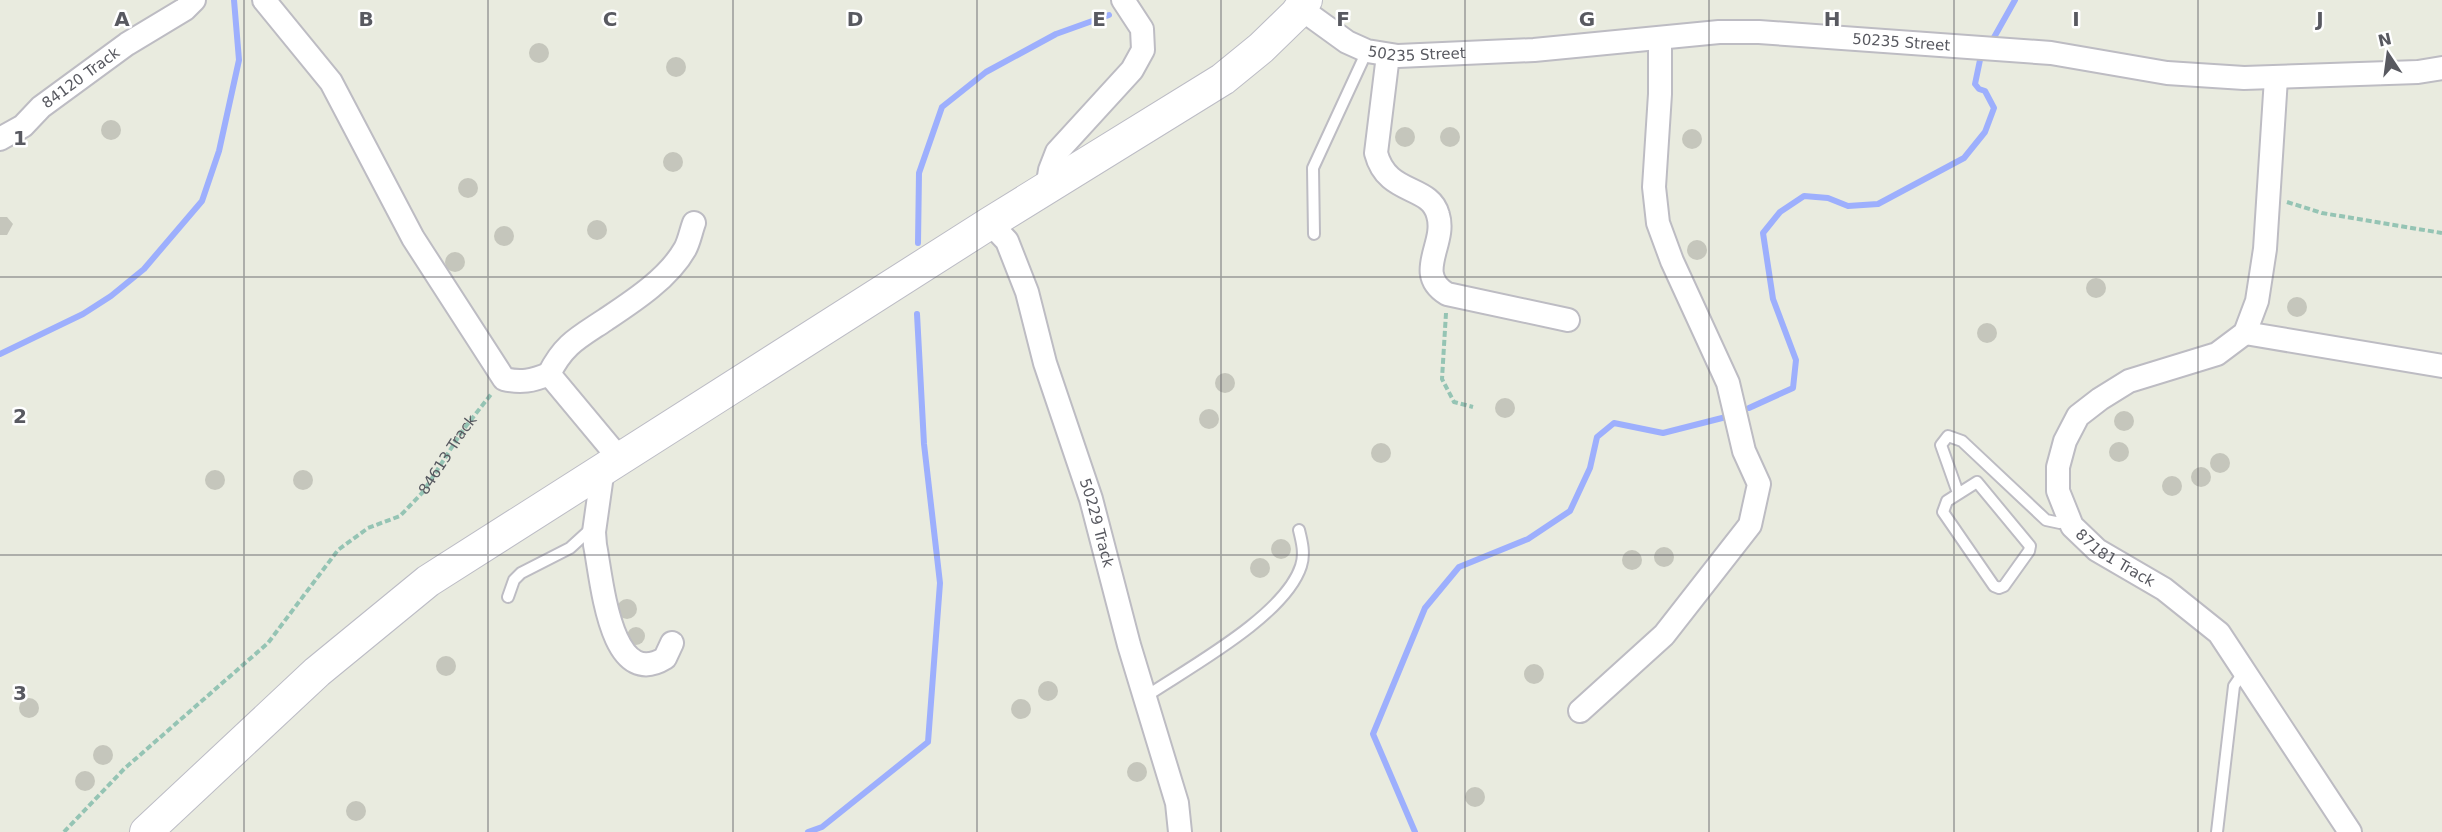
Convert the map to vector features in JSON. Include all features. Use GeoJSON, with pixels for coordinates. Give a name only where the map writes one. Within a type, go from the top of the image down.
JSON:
{"type":"FeatureCollection","features":[{"type":"Feature","properties":{"kind":"street","name":"84120 Track"},"geometry":{"type":"LineString","coordinates":[[0,139],[23,126],[41,107],[127,44],[185,9],[194,0]]}},
{"type":"Feature","properties":{"kind":"street"},"geometry":{"type":"LineString","coordinates":[[264,0],[331,82],[413,238],[504,379],[518,382],[533,381],[549,374],[559,354],[572,341],[648,289],[672,266],[685,249],[694,223]]}},
{"type":"Feature","properties":{"kind":"street"},"geometry":{"type":"LineString","coordinates":[[1047,188],[1050,170],[1057,152],[1132,70],[1143,50],[1142,29],[1123,0]]}},
{"type":"Feature","properties":{"kind":"street"},"geometry":{"type":"LineString","coordinates":[[146,832],[317,672],[428,581],[990,223],[1223,79],[1261,48],[1303,4]]}},
{"type":"Feature","properties":{"kind":"street","name":"50235 Street"},"geometry":{"type":"LineString","coordinates":[[1303,4],[1347,42],[1377,53],[1428,56],[1534,50],[1719,32],[1760,32],[2051,53],[2167,73],[2276,78],[2418,72],[2442,68]]}},
{"type":"Feature","properties":{"kind":"street"},"geometry":{"type":"LineString","coordinates":[[1580,711],[1664,635],[1750,525],[1759,484],[1744,451],[1728,383],[1672,261],[1658,223],[1654,187],[1660,94],[1660,39]]}},
{"type":"Feature","properties":{"kind":"street"},"geometry":{"type":"LineString","coordinates":[[1377,53],[1376,153],[1380,168],[1388,178],[1429,200],[1438,212],[1441,228],[1431,268],[1432,279],[1437,288],[1447,294],[1568,320]]}},
{"type":"Feature","properties":{"kind":"street"},"geometry":{"type":"LineString","coordinates":[[2276,78],[2262,271],[2257,301],[2245,333],[2442,366]]}},
{"type":"Feature","properties":{"kind":"street","name":"50229 Track"},"geometry":{"type":"LineString","coordinates":[[990,223],[1007,241],[1028,292],[1045,363],[1092,499],[1144,697],[1177,803],[1180,832]]}},
{"type":"Feature","properties":{"kind":"street","name":"87181 Track"},"geometry":{"type":"LineString","coordinates":[[2245,333],[2217,354],[2129,381],[2078,417],[2065,441],[2058,467],[2058,491],[2072,526],[2097,550],[2164,589],[2219,633],[2350,832]]}},
{"type":"Feature","properties":{"kind":"street"},"geometry":{"type":"LineString","coordinates":[[549,374],[611,463],[595,525],[595,545],[614,632],[621,650],[635,663],[646,666],[665,658],[672,643]]}},
{"type":"Feature","properties":{"kind":"lane"},"geometry":{"type":"LineString","coordinates":[[1314,234],[1313,168],[1377,53]]}},
{"type":"Feature","properties":{"kind":"lane"},"geometry":{"type":"LineString","coordinates":[[1958,493],[1942,453],[1941,445],[1948,436],[1962,441],[2046,520],[2060,523],[2067,516]]}},
{"type":"Feature","properties":{"kind":"lane"},"geometry":{"type":"LineString","coordinates":[[1977,482],[2027,540],[2030,551],[2004,586],[1994,586],[1944,512],[1947,501],[1958,493],[1977,482]]}},
{"type":"Feature","properties":{"kind":"lane"},"geometry":{"type":"LineString","coordinates":[[508,597],[514,580],[521,573],[570,548],[595,525]]}},
{"type":"Feature","properties":{"kind":"lane"},"geometry":{"type":"LineString","coordinates":[[1144,697],[1270,611],[1292,586],[1302,566],[1304,549],[1299,530]]}},
{"type":"Feature","properties":{"kind":"lane"},"geometry":{"type":"LineString","coordinates":[[2217,832],[2234,686],[2245,670]]}},
{"type":"Feature","properties":{"kind":"path"},"geometry":{"type":"LineString","coordinates":[[2269,196],[2322,213],[2442,233]]}},
{"type":"Feature","properties":{"kind":"path"},"geometry":{"type":"LineString","coordinates":[[1447,294],[1442,379],[1454,402],[1473,407]]}},
{"type":"Feature","properties":{"kind":"path","name":"84613 Track"},"geometry":{"type":"LineString","coordinates":[[64,832],[124,769],[268,643],[338,550],[368,528],[400,516],[423,492],[463,430],[504,379]]}},
{"type":"Feature","properties":{"kind":"building"},"geometry":{"type":"Polygon","coordinates":[[[539,43],[546,46],[549,53],[546,60],[539,63],[532,60],[529,53],[532,46],[539,43]]]}},
{"type":"Feature","properties":{"kind":"building"},"geometry":{"type":"Polygon","coordinates":[[[676,57],[683,60],[686,67],[683,74],[676,77],[669,74],[666,67],[669,60],[676,57]]]}},
{"type":"Feature","properties":{"kind":"building"},"geometry":{"type":"Polygon","coordinates":[[[111,120],[118,123],[121,130],[118,137],[111,140],[104,137],[101,130],[104,123],[111,120]]]}},
{"type":"Feature","properties":{"kind":"building"},"geometry":{"type":"Polygon","coordinates":[[[1405,127],[1412,130],[1415,137],[1412,144],[1405,147],[1398,144],[1395,137],[1398,130],[1405,127]]]}},
{"type":"Feature","properties":{"kind":"building"},"geometry":{"type":"Polygon","coordinates":[[[1450,127],[1457,130],[1460,137],[1457,144],[1450,147],[1443,144],[1440,137],[1443,130],[1450,127]]]}},
{"type":"Feature","properties":{"kind":"building"},"geometry":{"type":"Polygon","coordinates":[[[1692,129],[1699,132],[1702,139],[1699,146],[1692,149],[1685,146],[1682,139],[1685,132],[1692,129]]]}},
{"type":"Feature","properties":{"kind":"building"},"geometry":{"type":"Polygon","coordinates":[[[673,152],[680,155],[683,162],[680,169],[673,172],[666,169],[663,162],[666,155],[673,152]]]}},
{"type":"Feature","properties":{"kind":"building"},"geometry":{"type":"Polygon","coordinates":[[[468,178],[475,181],[478,188],[475,195],[468,198],[461,195],[458,188],[461,181],[468,178]]]}},
{"type":"Feature","properties":{"kind":"building"},"geometry":{"type":"Polygon","coordinates":[[[0,217],[7,217],[13,224],[7,235],[0,235],[0,217]]]}},
{"type":"Feature","properties":{"kind":"building"},"geometry":{"type":"Polygon","coordinates":[[[597,220],[604,223],[607,230],[604,237],[597,240],[590,237],[587,230],[590,223],[597,220]]]}},
{"type":"Feature","properties":{"kind":"building"},"geometry":{"type":"Polygon","coordinates":[[[504,226],[511,229],[514,236],[511,243],[504,246],[497,243],[494,236],[497,229],[504,226]]]}},
{"type":"Feature","properties":{"kind":"building"},"geometry":{"type":"Polygon","coordinates":[[[1697,240],[1704,243],[1707,250],[1704,257],[1697,260],[1690,257],[1687,250],[1690,243],[1697,240]]]}},
{"type":"Feature","properties":{"kind":"building"},"geometry":{"type":"Polygon","coordinates":[[[455,252],[462,255],[465,262],[462,269],[455,272],[448,269],[445,262],[448,255],[455,252]]]}},
{"type":"Feature","properties":{"kind":"building"},"geometry":{"type":"Polygon","coordinates":[[[2096,278],[2103,281],[2106,288],[2103,295],[2096,298],[2089,295],[2086,288],[2089,281],[2096,278]]]}},
{"type":"Feature","properties":{"kind":"building"},"geometry":{"type":"Polygon","coordinates":[[[2297,297],[2304,300],[2307,307],[2304,314],[2297,317],[2290,314],[2287,307],[2290,300],[2297,297]]]}},
{"type":"Feature","properties":{"kind":"building"},"geometry":{"type":"Polygon","coordinates":[[[1987,323],[1994,326],[1997,333],[1994,340],[1987,343],[1980,340],[1977,333],[1980,326],[1987,323]]]}},
{"type":"Feature","properties":{"kind":"building"},"geometry":{"type":"Polygon","coordinates":[[[1225,373],[1232,376],[1235,383],[1232,390],[1225,393],[1218,390],[1215,383],[1218,376],[1225,373]]]}},
{"type":"Feature","properties":{"kind":"building"},"geometry":{"type":"Polygon","coordinates":[[[1505,398],[1512,401],[1515,408],[1512,415],[1505,418],[1498,415],[1495,408],[1498,401],[1505,398]]]}},
{"type":"Feature","properties":{"kind":"building"},"geometry":{"type":"Polygon","coordinates":[[[1209,409],[1216,412],[1219,419],[1216,426],[1209,429],[1202,426],[1199,419],[1202,412],[1209,409]]]}},
{"type":"Feature","properties":{"kind":"building"},"geometry":{"type":"Polygon","coordinates":[[[2124,411],[2131,414],[2134,421],[2131,428],[2124,431],[2117,428],[2114,421],[2117,414],[2124,411]]]}},
{"type":"Feature","properties":{"kind":"building"},"geometry":{"type":"Polygon","coordinates":[[[2119,442],[2126,445],[2129,452],[2126,459],[2119,462],[2112,459],[2109,452],[2112,445],[2119,442]]]}},
{"type":"Feature","properties":{"kind":"building"},"geometry":{"type":"Polygon","coordinates":[[[1381,443],[1388,446],[1391,453],[1388,460],[1381,463],[1374,460],[1371,453],[1374,446],[1381,443]]]}},
{"type":"Feature","properties":{"kind":"building"},"geometry":{"type":"Polygon","coordinates":[[[2220,453],[2227,456],[2230,463],[2227,470],[2220,473],[2213,470],[2210,463],[2213,456],[2220,453]]]}},
{"type":"Feature","properties":{"kind":"building"},"geometry":{"type":"Polygon","coordinates":[[[2201,467],[2208,470],[2211,477],[2208,484],[2201,487],[2194,484],[2191,477],[2194,470],[2201,467]]]}},
{"type":"Feature","properties":{"kind":"building"},"geometry":{"type":"Polygon","coordinates":[[[215,470],[222,473],[225,480],[222,487],[215,490],[208,487],[205,480],[208,473],[215,470]]]}},
{"type":"Feature","properties":{"kind":"building"},"geometry":{"type":"Polygon","coordinates":[[[303,470],[310,473],[313,480],[310,487],[303,490],[296,487],[293,480],[296,473],[303,470]]]}},
{"type":"Feature","properties":{"kind":"building"},"geometry":{"type":"Polygon","coordinates":[[[2172,476],[2179,479],[2182,486],[2179,493],[2172,496],[2165,493],[2162,486],[2165,479],[2172,476]]]}},
{"type":"Feature","properties":{"kind":"building"},"geometry":{"type":"Polygon","coordinates":[[[1281,539],[1288,542],[1291,549],[1288,556],[1281,559],[1274,556],[1271,549],[1274,542],[1281,539]]]}},
{"type":"Feature","properties":{"kind":"building"},"geometry":{"type":"Polygon","coordinates":[[[1664,547],[1671,550],[1674,557],[1671,564],[1664,567],[1657,564],[1654,557],[1657,550],[1664,547]]]}},
{"type":"Feature","properties":{"kind":"building"},"geometry":{"type":"Polygon","coordinates":[[[1632,550],[1639,553],[1642,560],[1639,567],[1632,570],[1625,567],[1622,560],[1625,553],[1632,550]]]}},
{"type":"Feature","properties":{"kind":"building"},"geometry":{"type":"Polygon","coordinates":[[[1260,558],[1267,561],[1270,568],[1267,575],[1260,578],[1253,575],[1250,568],[1253,561],[1260,558]]]}},
{"type":"Feature","properties":{"kind":"building"},"geometry":{"type":"Polygon","coordinates":[[[627,599],[634,602],[637,609],[634,616],[627,619],[620,616],[617,609],[620,602],[627,599]]]}},
{"type":"Feature","properties":{"kind":"building"},"geometry":{"type":"Polygon","coordinates":[[[632,627],[640,627],[645,632],[643,643],[632,645],[627,640],[627,632],[632,627]]]}},
{"type":"Feature","properties":{"kind":"building"},"geometry":{"type":"Polygon","coordinates":[[[446,656],[453,659],[456,666],[453,673],[446,676],[439,673],[436,666],[439,659],[446,656]]]}},
{"type":"Feature","properties":{"kind":"building"},"geometry":{"type":"Polygon","coordinates":[[[1534,664],[1541,667],[1544,674],[1541,681],[1534,684],[1527,681],[1524,674],[1527,667],[1534,664]]]}},
{"type":"Feature","properties":{"kind":"building"},"geometry":{"type":"Polygon","coordinates":[[[1048,681],[1055,684],[1058,691],[1055,698],[1048,701],[1041,698],[1038,691],[1041,684],[1048,681]]]}},
{"type":"Feature","properties":{"kind":"building"},"geometry":{"type":"Polygon","coordinates":[[[29,698],[36,701],[39,708],[36,715],[29,718],[22,715],[19,708],[22,701],[29,698]]]}},
{"type":"Feature","properties":{"kind":"building"},"geometry":{"type":"Polygon","coordinates":[[[1021,699],[1028,702],[1031,709],[1028,716],[1021,719],[1014,716],[1011,709],[1014,702],[1021,699]]]}},
{"type":"Feature","properties":{"kind":"building"},"geometry":{"type":"Polygon","coordinates":[[[103,745],[110,748],[113,755],[110,762],[103,765],[96,762],[93,755],[96,748],[103,745]]]}},
{"type":"Feature","properties":{"kind":"building"},"geometry":{"type":"Polygon","coordinates":[[[1137,762],[1144,765],[1147,772],[1144,779],[1137,782],[1130,779],[1127,772],[1130,765],[1137,762]]]}},
{"type":"Feature","properties":{"kind":"building"},"geometry":{"type":"Polygon","coordinates":[[[85,771],[92,774],[95,781],[92,788],[85,791],[78,788],[75,781],[78,774],[85,771]]]}},
{"type":"Feature","properties":{"kind":"building"},"geometry":{"type":"Polygon","coordinates":[[[1475,787],[1482,790],[1485,797],[1482,804],[1475,807],[1468,804],[1465,797],[1468,790],[1475,787]]]}},
{"type":"Feature","properties":{"kind":"building"},"geometry":{"type":"Polygon","coordinates":[[[356,801],[363,804],[366,811],[363,818],[356,821],[349,818],[346,811],[349,804],[356,801]]]}},
{"type":"Feature","properties":{"kind":"waterway"},"geometry":{"type":"LineString","coordinates":[[0,354],[83,314],[111,296],[144,269],[202,201],[219,151],[239,60],[234,0]]}},
{"type":"Feature","properties":{"kind":"waterway"},"geometry":{"type":"LineString","coordinates":[[1992,41],[2015,0]]}},
{"type":"Feature","properties":{"kind":"waterway"},"geometry":{"type":"LineString","coordinates":[[918,243],[919,173],[942,107],[986,72],[1056,34],[1109,15]]}},
{"type":"Feature","properties":{"kind":"waterway"},"geometry":{"type":"LineString","coordinates":[[1749,408],[1793,388],[1796,360],[1773,299],[1763,233],[1780,212],[1804,196],[1828,198],[1848,206],[1878,204],[1964,158],[1985,132],[1994,108],[1985,91],[1979,89],[1975,84],[1980,60]]}},
{"type":"Feature","properties":{"kind":"waterway"},"geometry":{"type":"LineString","coordinates":[[808,832],[822,827],[928,742],[940,583],[924,444],[917,314]]}},
{"type":"Feature","properties":{"kind":"waterway"},"geometry":{"type":"LineString","coordinates":[[1415,832],[1373,734],[1425,608],[1459,567],[1528,539],[1570,511],[1590,468],[1597,437],[1614,423],[1663,433],[1730,416]]}}]}
